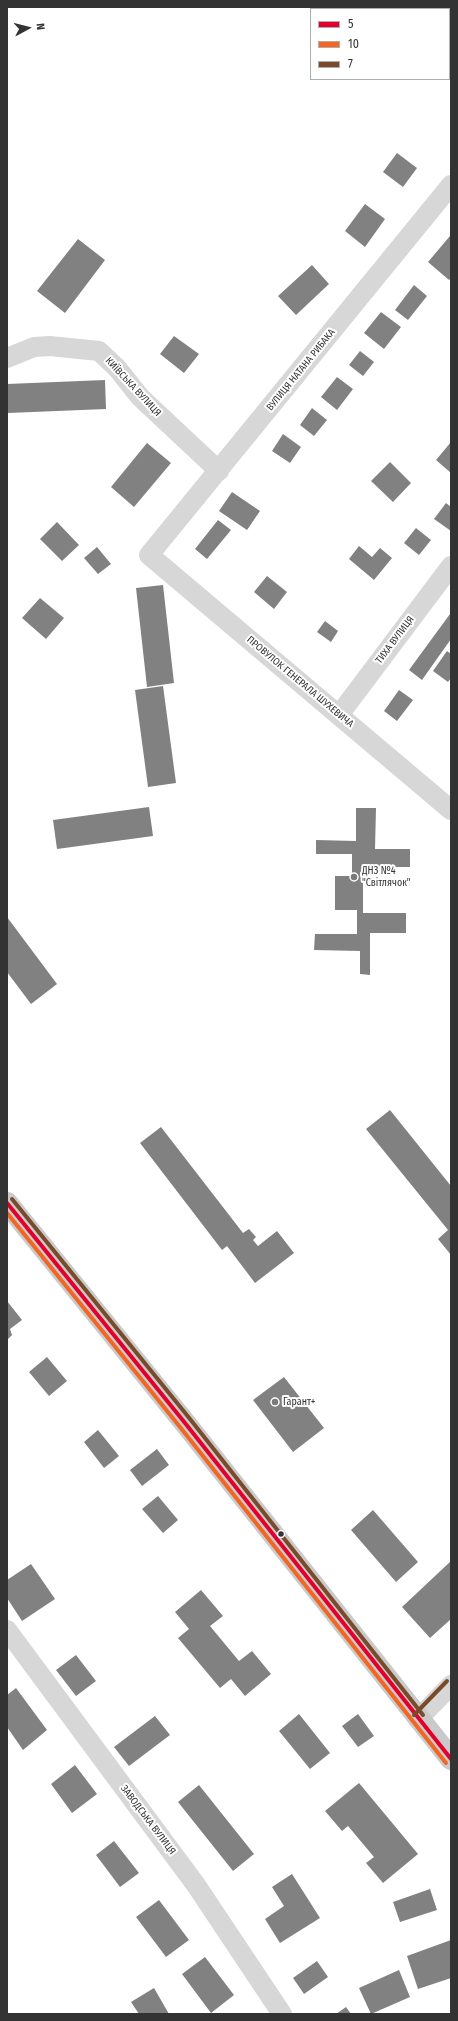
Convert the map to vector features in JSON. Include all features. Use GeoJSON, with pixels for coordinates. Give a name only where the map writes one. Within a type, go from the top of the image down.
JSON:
{"type":"FeatureCollection","features":[{"type":"Feature","properties":{"kind":"main road"},"geometry":{"type":"LineString","coordinates":[[7,1203],[186,1423],[451,1759]]}},
{"type":"Feature","properties":{"kind":"street","name":"ВУЛИЦЯ НАТАНА РИБАКА"},"geometry":{"type":"LineString","coordinates":[[149,555],[450,188]]}},
{"type":"Feature","properties":{"kind":"street","name":"КИЇВСЬКА ВУЛИЦЯ"},"geometry":{"type":"LineString","coordinates":[[7,358],[34,347],[50,346],[99,351],[117,368],[140,397],[219,471]]}},
{"type":"Feature","properties":{"kind":"street","name":"ПРОВУЛОК ГЕНЕРАЛА ШУХЕВИЧА"},"geometry":{"type":"LineString","coordinates":[[149,555],[451,810]]}},
{"type":"Feature","properties":{"kind":"street","name":"ТИХА ВУЛИЦЯ"},"geometry":{"type":"LineString","coordinates":[[339,715],[451,566]]}},
{"type":"Feature","properties":{"kind":"street","name":"ЗАВОДСЬКА ВУЛИЦЯ"},"geometry":{"type":"LineString","coordinates":[[7,1630],[196,1884],[282,2014]]}},
{"type":"Feature","properties":{"kind":"street"},"geometry":{"type":"LineString","coordinates":[[418,1719],[451,1685]]}},
{"type":"Feature","properties":{"kind":"building"},"geometry":{"type":"Polygon","coordinates":[[[397,153],[417,168],[403,187],[383,172],[397,153]]]}},
{"type":"Feature","properties":{"kind":"building"},"geometry":{"type":"Polygon","coordinates":[[[365,204],[385,219],[365,247],[345,231],[365,204]]]}},
{"type":"Feature","properties":{"kind":"building"},"geometry":{"type":"Polygon","coordinates":[[[450,236],[451,278],[449,280],[428,262],[450,236]]]}},
{"type":"Feature","properties":{"kind":"building"},"geometry":{"type":"Polygon","coordinates":[[[78,239],[105,260],[65,313],[37,291],[78,239]]]}},
{"type":"Feature","properties":{"kind":"building"},"geometry":{"type":"Polygon","coordinates":[[[312,265],[329,284],[296,315],[278,296],[312,265]]]}},
{"type":"Feature","properties":{"kind":"building"},"geometry":{"type":"Polygon","coordinates":[[[414,285],[427,296],[408,320],[395,310],[414,285]]]}},
{"type":"Feature","properties":{"kind":"building"},"geometry":{"type":"Polygon","coordinates":[[[381,312],[401,327],[384,349],[364,333],[381,312]]]}},
{"type":"Feature","properties":{"kind":"building"},"geometry":{"type":"Polygon","coordinates":[[[174,336],[199,354],[184,373],[160,354],[174,336]]]}},
{"type":"Feature","properties":{"kind":"building"},"geometry":{"type":"Polygon","coordinates":[[[360,351],[374,362],[363,376],[349,365],[360,351]]]}},
{"type":"Feature","properties":{"kind":"building"},"geometry":{"type":"Polygon","coordinates":[[[337,377],[353,389],[337,410],[321,397],[337,377]]]}},
{"type":"Feature","properties":{"kind":"building"},"geometry":{"type":"Polygon","coordinates":[[[105,380],[106,409],[8,413],[7,384],[105,380]]]}},
{"type":"Feature","properties":{"kind":"building"},"geometry":{"type":"Polygon","coordinates":[[[312,408],[327,420],[314,436],[300,425],[312,408]]]}},
{"type":"Feature","properties":{"kind":"building"},"geometry":{"type":"Polygon","coordinates":[[[283,434],[301,447],[290,463],[272,451],[283,434]]]}},
{"type":"Feature","properties":{"kind":"building"},"geometry":{"type":"Polygon","coordinates":[[[451,442],[451,473],[436,460],[451,442]]]}},
{"type":"Feature","properties":{"kind":"building"},"geometry":{"type":"Polygon","coordinates":[[[147,443],[171,463],[134,507],[111,487],[147,443]]]}},
{"type":"Feature","properties":{"kind":"building"},"geometry":{"type":"Polygon","coordinates":[[[390,462],[411,483],[393,502],[371,481],[390,462]]]}},
{"type":"Feature","properties":{"kind":"building"},"geometry":{"type":"Polygon","coordinates":[[[232,492],[260,511],[247,530],[219,511],[232,492]]]}},
{"type":"Feature","properties":{"kind":"building"},"geometry":{"type":"Polygon","coordinates":[[[446,503],[451,507],[451,531],[434,519],[446,503]]]}},
{"type":"Feature","properties":{"kind":"building"},"geometry":{"type":"Polygon","coordinates":[[[218,520],[231,530],[207,559],[195,549],[218,520]]]}},
{"type":"Feature","properties":{"kind":"building"},"geometry":{"type":"Polygon","coordinates":[[[57,522],[79,545],[62,561],[40,539],[57,522]]]}},
{"type":"Feature","properties":{"kind":"building"},"geometry":{"type":"Polygon","coordinates":[[[416,528],[431,540],[419,555],[404,543],[416,528]]]}},
{"type":"Feature","properties":{"kind":"building"},"geometry":{"type":"Polygon","coordinates":[[[359,546],[372,557],[380,548],[392,558],[374,580],[349,559],[359,546]]]}},
{"type":"Feature","properties":{"kind":"building"},"geometry":{"type":"Polygon","coordinates":[[[97,547],[111,564],[98,574],[84,558],[97,547]]]}},
{"type":"Feature","properties":{"kind":"building"},"geometry":{"type":"Polygon","coordinates":[[[267,576],[287,592],[274,609],[254,592],[267,576]]]}},
{"type":"Feature","properties":{"kind":"building"},"geometry":{"type":"Polygon","coordinates":[[[163,585],[174,683],[147,687],[136,588],[163,585]]]}},
{"type":"Feature","properties":{"kind":"building"},"geometry":{"type":"Polygon","coordinates":[[[40,598],[64,618],[46,639],[22,618],[40,598]]]}},
{"type":"Feature","properties":{"kind":"building"},"geometry":{"type":"Polygon","coordinates":[[[450,614],[451,639],[422,680],[409,670],[450,614]]]}},
{"type":"Feature","properties":{"kind":"building"},"geometry":{"type":"Polygon","coordinates":[[[325,621],[338,631],[331,642],[317,632],[325,621]]]}},
{"type":"Feature","properties":{"kind":"building"},"geometry":{"type":"Polygon","coordinates":[[[447,651],[451,654],[451,678],[448,682],[433,671],[447,651]]]}},
{"type":"Feature","properties":{"kind":"building"},"geometry":{"type":"Polygon","coordinates":[[[163,686],[176,783],[148,787],[135,690],[163,686]]]}},
{"type":"Feature","properties":{"kind":"building"},"geometry":{"type":"Polygon","coordinates":[[[399,690],[413,700],[397,721],[384,711],[399,690]]]}},
{"type":"Feature","properties":{"kind":"building"},"geometry":{"type":"Polygon","coordinates":[[[149,807],[153,836],[57,849],[53,820],[149,807]]]}},
{"type":"Feature","properties":{"kind":"building"},"geometry":{"type":"Polygon","coordinates":[[[356,808],[376,808],[375,849],[410,849],[410,867],[363,867],[363,913],[406,913],[406,933],[370,933],[370,975],[360,974],[360,951],[314,950],[315,934],[357,934],[357,910],[335,910],[335,876],[352,876],[352,854],[316,854],[316,840],[356,841],[356,808]]]}},
{"type":"Feature","properties":{"kind":"building"},"geometry":{"type":"Polygon","coordinates":[[[7,917],[57,984],[31,1004],[7,972],[7,917]]]}},
{"type":"Feature","properties":{"kind":"building"},"geometry":{"type":"Polygon","coordinates":[[[390,1110],[451,1186],[451,1255],[438,1239],[448,1230],[366,1129],[390,1110]]]}},
{"type":"Feature","properties":{"kind":"building"},"geometry":{"type":"Polygon","coordinates":[[[161,1127],[243,1233],[249,1229],[256,1237],[253,1240],[258,1246],[277,1231],[294,1253],[255,1283],[227,1246],[222,1250],[140,1143],[161,1127]]]}},
{"type":"Feature","properties":{"kind":"building"},"geometry":{"type":"Polygon","coordinates":[[[7,1301],[22,1320],[10,1329],[12,1335],[7,1340],[7,1301]]]}},
{"type":"Feature","properties":{"kind":"building"},"geometry":{"type":"Polygon","coordinates":[[[47,1357],[67,1381],[49,1396],[29,1372],[47,1357]]]}},
{"type":"Feature","properties":{"kind":"building"},"geometry":{"type":"Polygon","coordinates":[[[284,1377],[324,1428],[293,1452],[253,1400],[284,1377]]]}},
{"type":"Feature","properties":{"kind":"building"},"geometry":{"type":"Polygon","coordinates":[[[98,1430],[119,1456],[104,1468],[84,1442],[98,1430]]]}},
{"type":"Feature","properties":{"kind":"building"},"geometry":{"type":"Polygon","coordinates":[[[157,1449],[169,1465],[142,1486],[130,1470],[157,1449]]]}},
{"type":"Feature","properties":{"kind":"building"},"geometry":{"type":"Polygon","coordinates":[[[158,1496],[178,1520],[163,1533],[142,1509],[158,1496]]]}},
{"type":"Feature","properties":{"kind":"building"},"geometry":{"type":"Polygon","coordinates":[[[373,1510],[418,1562],[396,1582],[351,1530],[373,1510]]]}},
{"type":"Feature","properties":{"kind":"building"},"geometry":{"type":"Polygon","coordinates":[[[451,1561],[451,1619],[430,1638],[402,1607],[451,1561]]]}},
{"type":"Feature","properties":{"kind":"building"},"geometry":{"type":"Polygon","coordinates":[[[31,1564],[55,1599],[22,1621],[7,1598],[7,1580],[31,1564]]]}},
{"type":"Feature","properties":{"kind":"building"},"geometry":{"type":"Polygon","coordinates":[[[201,1590],[223,1616],[210,1626],[239,1661],[252,1651],[271,1674],[245,1696],[231,1679],[220,1688],[178,1638],[189,1629],[175,1612],[201,1590]]]}},
{"type":"Feature","properties":{"kind":"building"},"geometry":{"type":"Polygon","coordinates":[[[76,1655],[96,1681],[76,1696],[56,1670],[76,1655]]]}},
{"type":"Feature","properties":{"kind":"building"},"geometry":{"type":"Polygon","coordinates":[[[16,1688],[47,1730],[23,1750],[7,1727],[7,1695],[16,1688]]]}},
{"type":"Feature","properties":{"kind":"building"},"geometry":{"type":"Polygon","coordinates":[[[299,1714],[330,1753],[310,1769],[279,1731],[299,1714]]]}},
{"type":"Feature","properties":{"kind":"building"},"geometry":{"type":"Polygon","coordinates":[[[358,1714],[374,1736],[358,1747],[342,1726],[358,1714]]]}},
{"type":"Feature","properties":{"kind":"building"},"geometry":{"type":"Polygon","coordinates":[[[155,1716],[170,1735],[129,1766],[114,1747],[155,1716]]]}},
{"type":"Feature","properties":{"kind":"building"},"geometry":{"type":"Polygon","coordinates":[[[75,1765],[97,1794],[72,1813],[51,1784],[75,1765]]]}},
{"type":"Feature","properties":{"kind":"building"},"geometry":{"type":"Polygon","coordinates":[[[359,1783],[418,1854],[383,1883],[366,1863],[374,1857],[348,1826],[342,1831],[325,1811],[359,1783]]]}},
{"type":"Feature","properties":{"kind":"building"},"geometry":{"type":"Polygon","coordinates":[[[199,1785],[254,1854],[233,1871],[178,1802],[199,1785]]]}},
{"type":"Feature","properties":{"kind":"building"},"geometry":{"type":"Polygon","coordinates":[[[114,1841],[139,1873],[120,1887],[96,1855],[114,1841]]]}},
{"type":"Feature","properties":{"kind":"building"},"geometry":{"type":"Polygon","coordinates":[[[292,1874],[320,1918],[280,1943],[265,1919],[284,1906],[272,1887],[292,1874]]]}},
{"type":"Feature","properties":{"kind":"building"},"geometry":{"type":"Polygon","coordinates":[[[430,1889],[437,1910],[400,1922],[393,1902],[430,1889]]]}},
{"type":"Feature","properties":{"kind":"building"},"geometry":{"type":"Polygon","coordinates":[[[159,1900],[189,1940],[166,1957],[136,1917],[159,1900]]]}},
{"type":"Feature","properties":{"kind":"building"},"geometry":{"type":"Polygon","coordinates":[[[451,1940],[451,1978],[418,1989],[407,1956],[451,1940]]]}},
{"type":"Feature","properties":{"kind":"building"},"geometry":{"type":"Polygon","coordinates":[[[205,1957],[234,1995],[211,2013],[182,1974],[205,1957]]]}},
{"type":"Feature","properties":{"kind":"building"},"geometry":{"type":"Polygon","coordinates":[[[317,1961],[328,1977],[304,1994],[293,1978],[317,1961]]]}},
{"type":"Feature","properties":{"kind":"building"},"geometry":{"type":"Polygon","coordinates":[[[399,1970],[410,1997],[371,2014],[359,1988],[399,1970]]]}},
{"type":"Feature","properties":{"kind":"building"},"geometry":{"type":"Polygon","coordinates":[[[154,1988],[169,2014],[139,2014],[131,2002],[154,1988]]]}},
{"type":"Feature","properties":{"kind":"building"},"geometry":{"type":"Polygon","coordinates":[[[346,2007],[351,2014],[336,2014],[346,2007]]]}},
{"type":"Feature","properties":{"kind":"transit line","name":"7"},"geometry":{"type":"LineString","coordinates":[[12,1199],[190,1419],[423,1715]]}},
{"type":"Feature","properties":{"kind":"transit line","name":"5"},"geometry":{"type":"LineString","coordinates":[[7,1203],[185,1423],[451,1759]]}},
{"type":"Feature","properties":{"kind":"transit line","name":"10"},"geometry":{"type":"LineString","coordinates":[[7,1213],[180,1427],[446,1763]]}},
{"type":"Feature","properties":{"kind":"transit line","name":"7"},"geometry":{"type":"LineString","coordinates":[[414,1715],[447,1681]]}},
{"type":"Feature","properties":{"kind":"place","name":"ДНЗ №4 \"Світлячок\""},"geometry":{"type":"Point","coordinates":[354,877]}},
{"type":"Feature","properties":{"kind":"place","name":"Гарант+"},"geometry":{"type":"Point","coordinates":[275,1402]}}]}
